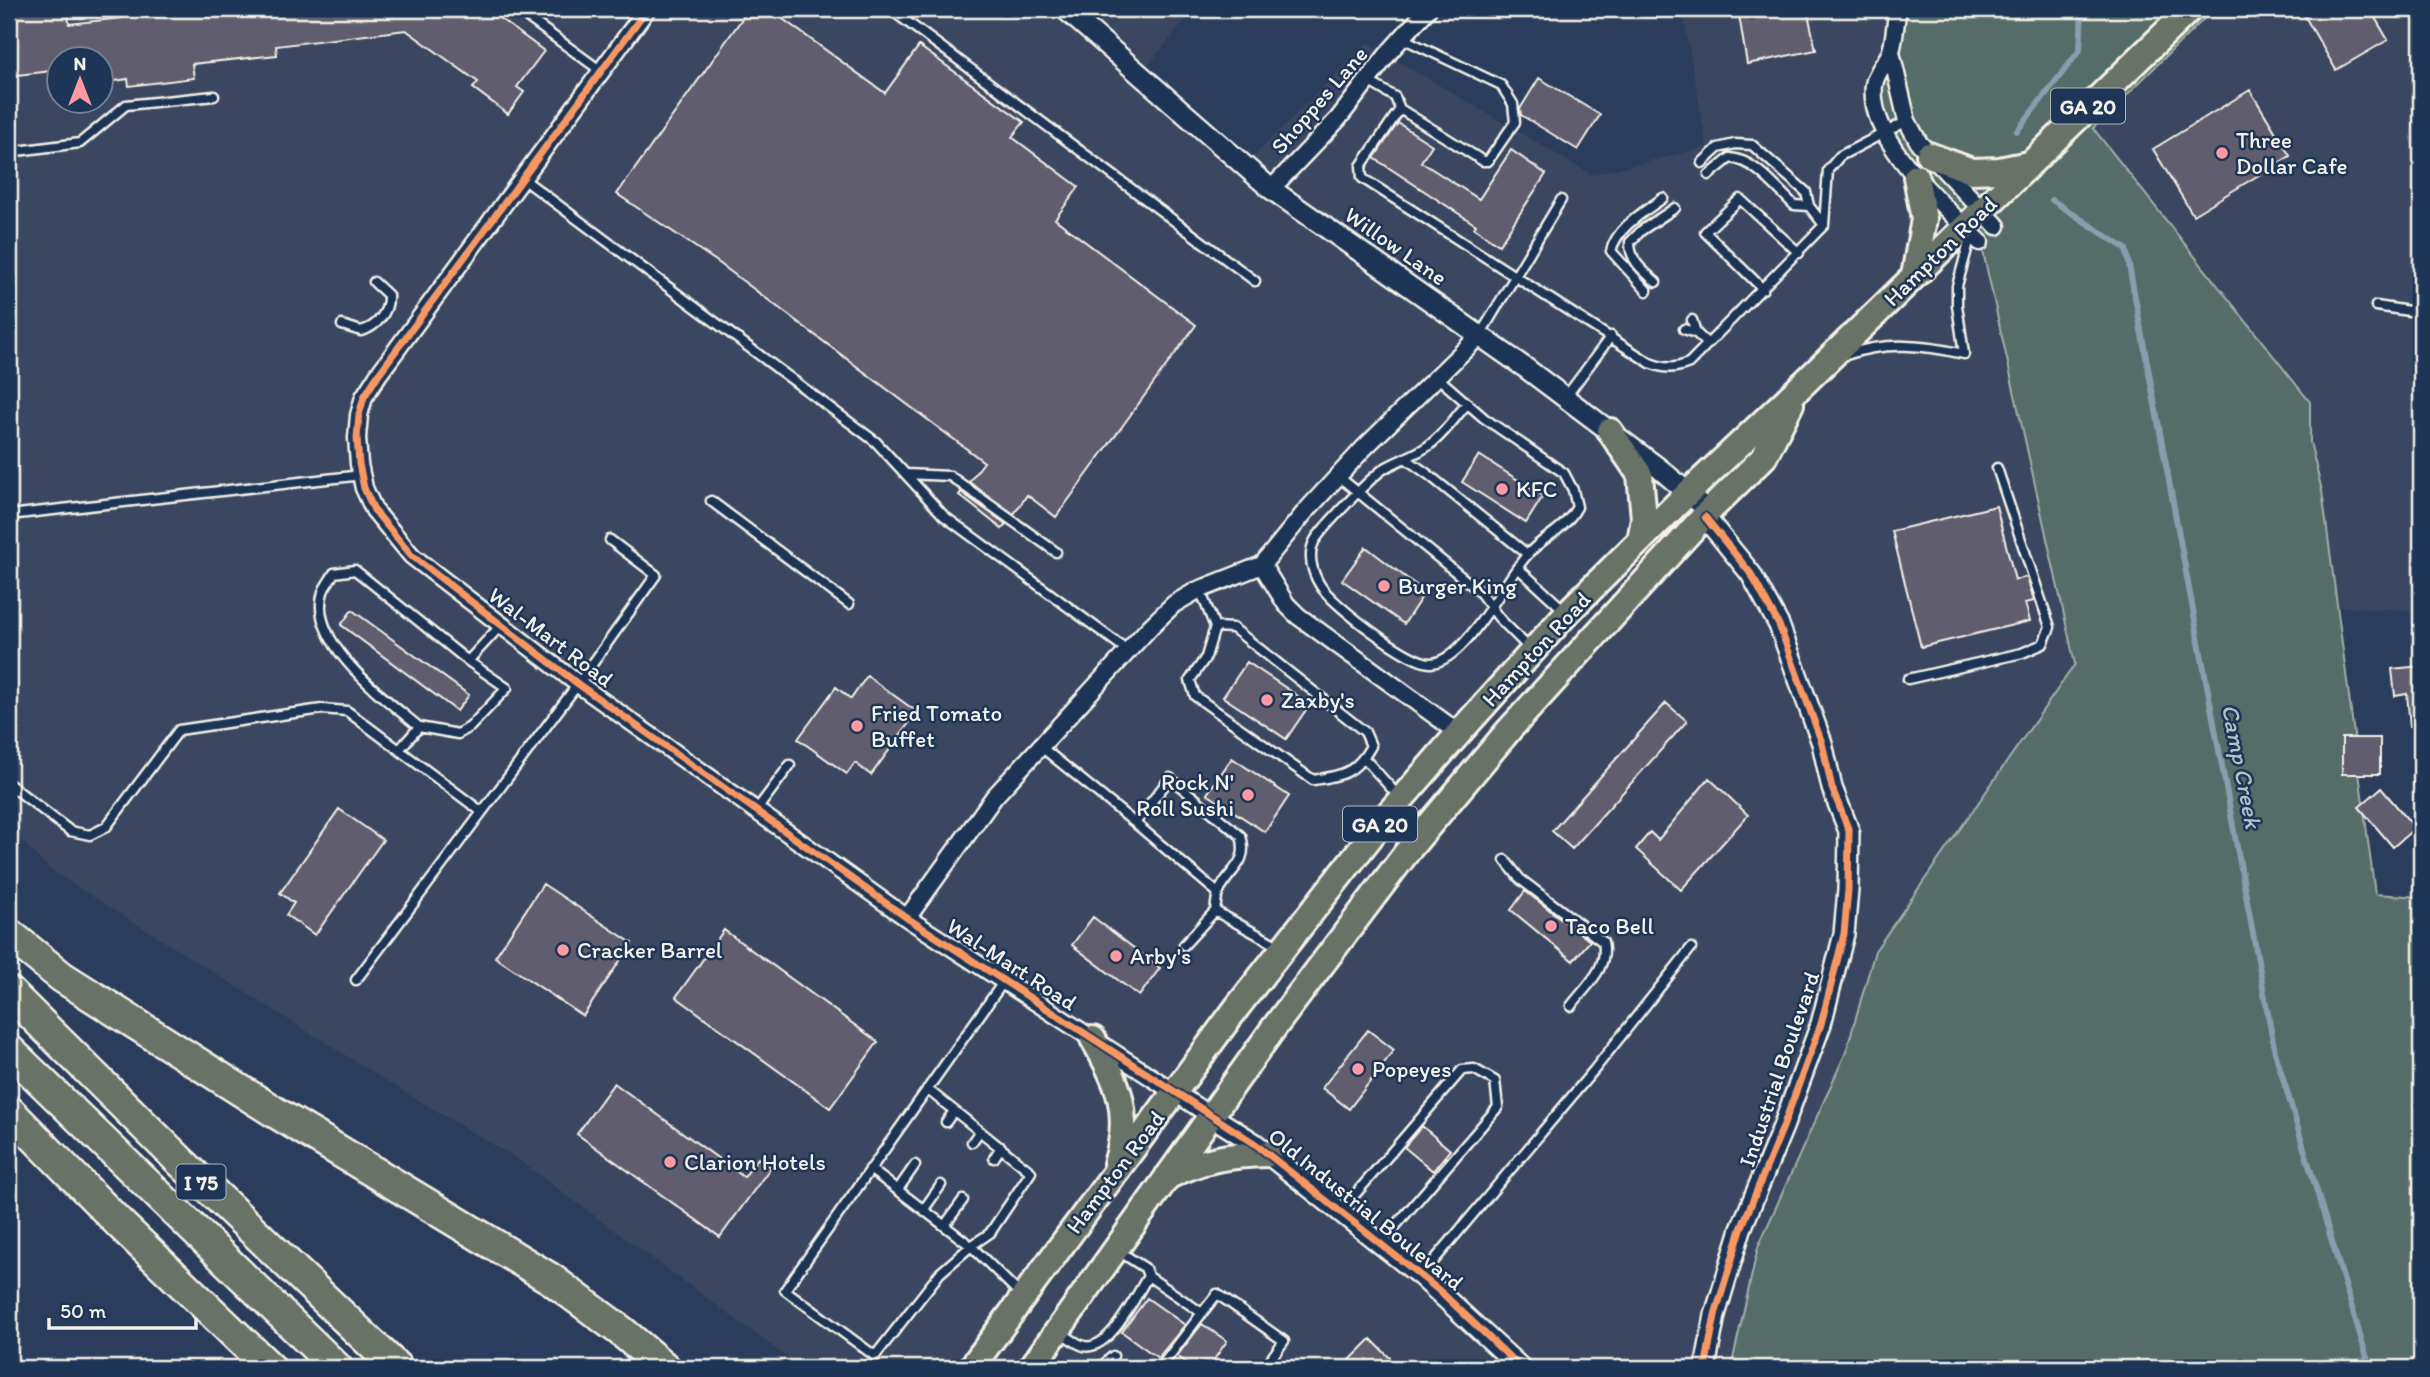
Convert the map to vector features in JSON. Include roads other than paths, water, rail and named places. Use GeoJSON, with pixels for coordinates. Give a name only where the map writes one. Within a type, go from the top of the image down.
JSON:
{"type":"FeatureCollection","features":[{"type":"Feature","properties":{"kind":"highway"},"geometry":{"type":"LineString","coordinates":[[9,934],[62,977],[249,1097],[551,1279],[665,1368]]}},
{"type":"Feature","properties":{"kind":"highway","name":"I 75"},"geometry":{"type":"LineString","coordinates":[[9,992],[180,1161],[397,1368]]}},
{"type":"Feature","properties":{"kind":"highway"},"geometry":{"type":"LineString","coordinates":[[9,1050],[337,1368]]}},
{"type":"Feature","properties":{"kind":"highway"},"geometry":{"type":"LineString","coordinates":[[9,1111],[121,1225],[270,1368]]}},
{"type":"Feature","properties":{"kind":"main road","name":"Hampton Road"},"geometry":{"type":"LineString","coordinates":[[971,1368],[1174,1092],[1401,799],[1532,651],[1688,493],[1914,276],[1979,227],[2029,163],[2190,9]]}},
{"type":"Feature","properties":{"kind":"main road"},"geometry":{"type":"LineString","coordinates":[[1929,155],[1972,171],[1999,170],[2029,163]]}},
{"type":"Feature","properties":{"kind":"main road"},"geometry":{"type":"LineString","coordinates":[[1914,276],[1924,219],[1916,177]]}},
{"type":"Feature","properties":{"kind":"main road","name":"Hampton Road"},"geometry":{"type":"LineString","coordinates":[[1031,1368],[1336,944],[1410,848],[1487,755],[1707,514],[1765,457],[1799,388]]}},
{"type":"Feature","properties":{"kind":"main road"},"geometry":{"type":"LineString","coordinates":[[1610,432],[1640,475],[1644,518],[1640,541]]}},
{"type":"Feature","properties":{"kind":"main road"},"geometry":{"type":"LineString","coordinates":[[1093,1039],[1117,1088],[1124,1119],[1121,1147],[1113,1174]]}},
{"type":"Feature","properties":{"kind":"main road"},"geometry":{"type":"LineString","coordinates":[[1166,1178],[1207,1160],[1269,1154]]}},
{"type":"Feature","properties":{"kind":"street","name":"Wal-Mart Road"},"geometry":{"type":"LineString","coordinates":[[647,9],[364,397],[357,438],[364,488],[374,510],[412,556],[579,684],[755,812],[907,918],[1211,1116]]}},
{"type":"Feature","properties":{"kind":"street","name":"Willow Lane"},"geometry":{"type":"LineString","coordinates":[[1065,9],[1271,189],[1565,398],[1660,469],[1707,514]]}},
{"type":"Feature","properties":{"kind":"street","name":"Shoppes Lane"},"geometry":{"type":"LineString","coordinates":[[1271,189],[1338,119],[1428,9]]}},
{"type":"Feature","properties":{"kind":"street"},"geometry":{"type":"LineString","coordinates":[[1898,9],[1891,52],[1908,121],[1919,143],[1979,227]]}},
{"type":"Feature","properties":{"kind":"street"},"geometry":{"type":"LineString","coordinates":[[1891,52],[1878,72],[1874,89],[1876,106],[1885,131],[1900,158],[1916,177],[1979,227]]}},
{"type":"Feature","properties":{"kind":"street"},"geometry":{"type":"LineString","coordinates":[[907,918],[994,797],[1127,650],[1174,604],[1200,590],[1262,565],[1338,476],[1480,335]]}},
{"type":"Feature","properties":{"kind":"street","name":"Industrial Boulevard"},"geometry":{"type":"LineString","coordinates":[[1705,1368],[1715,1315],[1741,1229],[1821,1024],[1844,934],[1849,831],[1832,788],[1822,743],[1779,625],[1751,574],[1707,514]]}},
{"type":"Feature","properties":{"kind":"street"},"geometry":{"type":"LineString","coordinates":[[1262,565],[1286,604],[1298,616],[1459,733]]}},
{"type":"Feature","properties":{"kind":"street","name":"Old Industrial Boulevard"},"geometry":{"type":"LineString","coordinates":[[1211,1116],[1269,1154],[1421,1276],[1521,1368]]}},
{"type":"Feature","properties":{"kind":"lane"},"geometry":{"type":"LineString","coordinates":[[516,9],[601,71]]}},
{"type":"Feature","properties":{"kind":"lane"},"geometry":{"type":"LineString","coordinates":[[890,9],[1255,281]]}},
{"type":"Feature","properties":{"kind":"lane"},"geometry":{"type":"LineString","coordinates":[[1368,80],[1395,97],[1400,108],[1483,161],[1488,161],[1515,122],[1513,104],[1501,85],[1402,38]]}},
{"type":"Feature","properties":{"kind":"lane"},"geometry":{"type":"LineString","coordinates":[[9,152],[80,143],[126,105],[214,96]]}},
{"type":"Feature","properties":{"kind":"lane"},"geometry":{"type":"LineString","coordinates":[[1400,108],[1360,166],[1362,178],[1650,363],[1666,368],[1689,363],[1824,225],[1828,170],[1840,156],[1908,121]]}},
{"type":"Feature","properties":{"kind":"lane"},"geometry":{"type":"LineString","coordinates":[[1702,163],[1718,148],[1735,144],[1752,145],[1806,192],[1809,206],[1824,225]]}},
{"type":"Feature","properties":{"kind":"lane"},"geometry":{"type":"LineString","coordinates":[[1709,176],[1730,158],[1741,159],[1769,180],[1794,205],[1809,206]]}},
{"type":"Feature","properties":{"kind":"lane"},"geometry":{"type":"LineString","coordinates":[[522,178],[876,442],[944,516],[1127,650]]}},
{"type":"Feature","properties":{"kind":"lane"},"geometry":{"type":"LineString","coordinates":[[1647,291],[1611,251],[1620,231],[1663,198]]}},
{"type":"Feature","properties":{"kind":"lane"},"geometry":{"type":"LineString","coordinates":[[1763,289],[1704,232],[1740,199],[1798,253]]}},
{"type":"Feature","properties":{"kind":"lane"},"geometry":{"type":"LineString","coordinates":[[1480,335],[1561,200]]}},
{"type":"Feature","properties":{"kind":"lane"},"geometry":{"type":"LineString","coordinates":[[1656,282],[1634,262],[1630,242],[1642,230],[1675,208]]}},
{"type":"Feature","properties":{"kind":"lane"},"geometry":{"type":"LineString","coordinates":[[1824,364],[1853,352],[1894,345],[1913,344],[1964,355],[1957,286],[1979,227]]}},
{"type":"Feature","properties":{"kind":"lane"},"geometry":{"type":"LineString","coordinates":[[342,325],[361,331],[374,325],[384,314],[388,295],[374,282]]}},
{"type":"Feature","properties":{"kind":"lane"},"geometry":{"type":"LineString","coordinates":[[2376,306],[2409,311],[2421,303]]}},
{"type":"Feature","properties":{"kind":"lane"},"geometry":{"type":"LineString","coordinates":[[1692,320],[1696,333]]}},
{"type":"Feature","properties":{"kind":"lane"},"geometry":{"type":"LineString","coordinates":[[1684,329],[1696,333],[1708,344]]}},
{"type":"Feature","properties":{"kind":"lane"},"geometry":{"type":"LineString","coordinates":[[1565,398],[1611,336]]}},
{"type":"Feature","properties":{"kind":"lane"},"geometry":{"type":"LineString","coordinates":[[1437,377],[1484,418],[1564,473],[1573,490],[1577,507],[1567,523],[1527,554],[1492,608],[1449,657],[1430,663],[1409,656],[1357,621],[1321,587],[1310,565],[1314,542],[1358,493],[1382,470],[1429,445],[1467,404]]}},
{"type":"Feature","properties":{"kind":"lane"},"geometry":{"type":"LineString","coordinates":[[1405,458],[1527,554]]}},
{"type":"Feature","properties":{"kind":"lane"},"geometry":{"type":"LineString","coordinates":[[1908,679],[2022,653],[2043,644],[2050,627],[1997,468]]}},
{"type":"Feature","properties":{"kind":"lane"},"geometry":{"type":"LineString","coordinates":[[906,474],[950,476],[1056,552]]}},
{"type":"Feature","properties":{"kind":"lane"},"geometry":{"type":"LineString","coordinates":[[9,515],[362,475]]}},
{"type":"Feature","properties":{"kind":"lane"},"geometry":{"type":"LineString","coordinates":[[1338,476],[1479,591],[1532,651]]}},
{"type":"Feature","properties":{"kind":"lane"},"geometry":{"type":"LineString","coordinates":[[710,501],[849,604]]}},
{"type":"Feature","properties":{"kind":"lane"},"geometry":{"type":"LineString","coordinates":[[356,979],[579,684],[656,575],[610,540]]}},
{"type":"Feature","properties":{"kind":"lane"},"geometry":{"type":"LineString","coordinates":[[1518,568],[1567,613]]}},
{"type":"Feature","properties":{"kind":"lane"},"geometry":{"type":"LineString","coordinates":[[355,570],[468,661],[507,688],[470,727],[458,734],[419,727],[369,685],[336,650],[322,621],[323,593],[334,573],[355,570]]}},
{"type":"Feature","properties":{"kind":"lane"},"geometry":{"type":"LineString","coordinates":[[1200,590],[1214,627],[1206,657],[1190,680],[1195,696],[1312,780],[1349,772],[1364,758],[1371,746],[1365,732],[1233,628],[1214,627]]}},
{"type":"Feature","properties":{"kind":"lane"},"geometry":{"type":"LineString","coordinates":[[468,661],[502,624]]}},
{"type":"Feature","properties":{"kind":"lane"},"geometry":{"type":"LineString","coordinates":[[9,784],[70,831],[90,835],[106,827],[179,730],[322,709],[347,711],[482,812]]}},
{"type":"Feature","properties":{"kind":"lane"},"geometry":{"type":"LineString","coordinates":[[399,750],[419,727]]}},
{"type":"Feature","properties":{"kind":"lane"},"geometry":{"type":"LineString","coordinates":[[1040,746],[1218,893]]}},
{"type":"Feature","properties":{"kind":"lane"},"geometry":{"type":"LineString","coordinates":[[1364,758],[1401,799]]}},
{"type":"Feature","properties":{"kind":"lane"},"geometry":{"type":"LineString","coordinates":[[755,812],[790,765]]}},
{"type":"Feature","properties":{"kind":"lane"},"geometry":{"type":"LineString","coordinates":[[1135,823],[1170,778],[1241,836],[1245,848],[1240,862],[1218,893],[1215,911],[1184,945]]}},
{"type":"Feature","properties":{"kind":"lane"},"geometry":{"type":"LineString","coordinates":[[1505,860],[1520,879],[1603,942],[1606,955],[1601,968],[1571,1006]]}},
{"type":"Feature","properties":{"kind":"lane"},"geometry":{"type":"LineString","coordinates":[[1215,911],[1284,950]]}},
{"type":"Feature","properties":{"kind":"lane"},"geometry":{"type":"LineString","coordinates":[[1421,1276],[1594,1070],[1691,948]]}},
{"type":"Feature","properties":{"kind":"lane"},"geometry":{"type":"LineString","coordinates":[[927,1089],[1031,1172],[990,1233],[940,1273],[875,1356],[785,1290],[870,1169],[927,1089],[1004,981]]}},
{"type":"Feature","properties":{"kind":"lane"},"geometry":{"type":"LineString","coordinates":[[1340,1212],[1462,1070],[1474,1069],[1495,1081],[1498,1107],[1380,1244]]}},
{"type":"Feature","properties":{"kind":"lane"},"geometry":{"type":"LineString","coordinates":[[946,1122],[954,1111]]}},
{"type":"Feature","properties":{"kind":"lane"},"geometry":{"type":"LineString","coordinates":[[972,1142],[980,1131]]}},
{"type":"Feature","properties":{"kind":"lane"},"geometry":{"type":"LineString","coordinates":[[994,1158],[1002,1147]]}},
{"type":"Feature","properties":{"kind":"lane"},"geometry":{"type":"LineString","coordinates":[[898,1188],[915,1165]]}},
{"type":"Feature","properties":{"kind":"lane"},"geometry":{"type":"LineString","coordinates":[[870,1169],[971,1246],[1023,1296]]}},
{"type":"Feature","properties":{"kind":"lane"},"geometry":{"type":"LineString","coordinates":[[924,1209],[941,1185]]}},
{"type":"Feature","properties":{"kind":"lane"},"geometry":{"type":"LineString","coordinates":[[945,1226],[963,1200]]}},
{"type":"Feature","properties":{"kind":"lane"},"geometry":{"type":"LineString","coordinates":[[1115,1249],[1144,1268],[1148,1276],[1202,1312]]}},
{"type":"Feature","properties":{"kind":"lane"},"geometry":{"type":"LineString","coordinates":[[1057,1330],[1084,1346],[1097,1345],[1110,1335],[1148,1276]]}},
{"type":"Feature","properties":{"kind":"lane"},"geometry":{"type":"LineString","coordinates":[[1160,1368],[1217,1294],[1284,1341],[1264,1368]]}},
{"type":"Feature","properties":{"kind":"lane"},"geometry":{"type":"LineString","coordinates":[[1100,1368],[1113,1356]]}},
{"type":"Feature","properties":{"kind":"waterway","name":"Camp Creek"},"geometry":{"type":"LineString","coordinates":[[2017,131],[2080,50],[2082,9]]}},
{"type":"Feature","properties":{"kind":"waterway","name":"Camp Creek"},"geometry":{"type":"LineString","coordinates":[[2052,200],[2126,249],[2275,1052],[2370,1368]]}},
{"type":"Feature","properties":{"kind":"place","name":"Three Dollar Cafe"},"geometry":{"type":"Point","coordinates":[2222,153]}},
{"type":"Feature","properties":{"kind":"place","name":"KFC"},"geometry":{"type":"Point","coordinates":[1502,489]}},
{"type":"Feature","properties":{"kind":"place","name":"Burger King"},"geometry":{"type":"Point","coordinates":[1384,586]}},
{"type":"Feature","properties":{"kind":"place","name":"Zaxby's"},"geometry":{"type":"Point","coordinates":[1267,700]}},
{"type":"Feature","properties":{"kind":"place","name":"Fried Tomato Buffet"},"geometry":{"type":"Point","coordinates":[857,726]}},
{"type":"Feature","properties":{"kind":"place","name":"Rock N' Roll Sushi"},"geometry":{"type":"Point","coordinates":[1248,795]}},
{"type":"Feature","properties":{"kind":"place","name":"Taco Bell"},"geometry":{"type":"Point","coordinates":[1551,926]}},
{"type":"Feature","properties":{"kind":"place","name":"Cracker Barrel"},"geometry":{"type":"Point","coordinates":[563,950]}},
{"type":"Feature","properties":{"kind":"place","name":"Arby's"},"geometry":{"type":"Point","coordinates":[1116,956]}},
{"type":"Feature","properties":{"kind":"place","name":"Popeyes"},"geometry":{"type":"Point","coordinates":[1358,1069]}},
{"type":"Feature","properties":{"kind":"place","name":"Clarion Hotels"},"geometry":{"type":"Point","coordinates":[670,1162]}}]}
